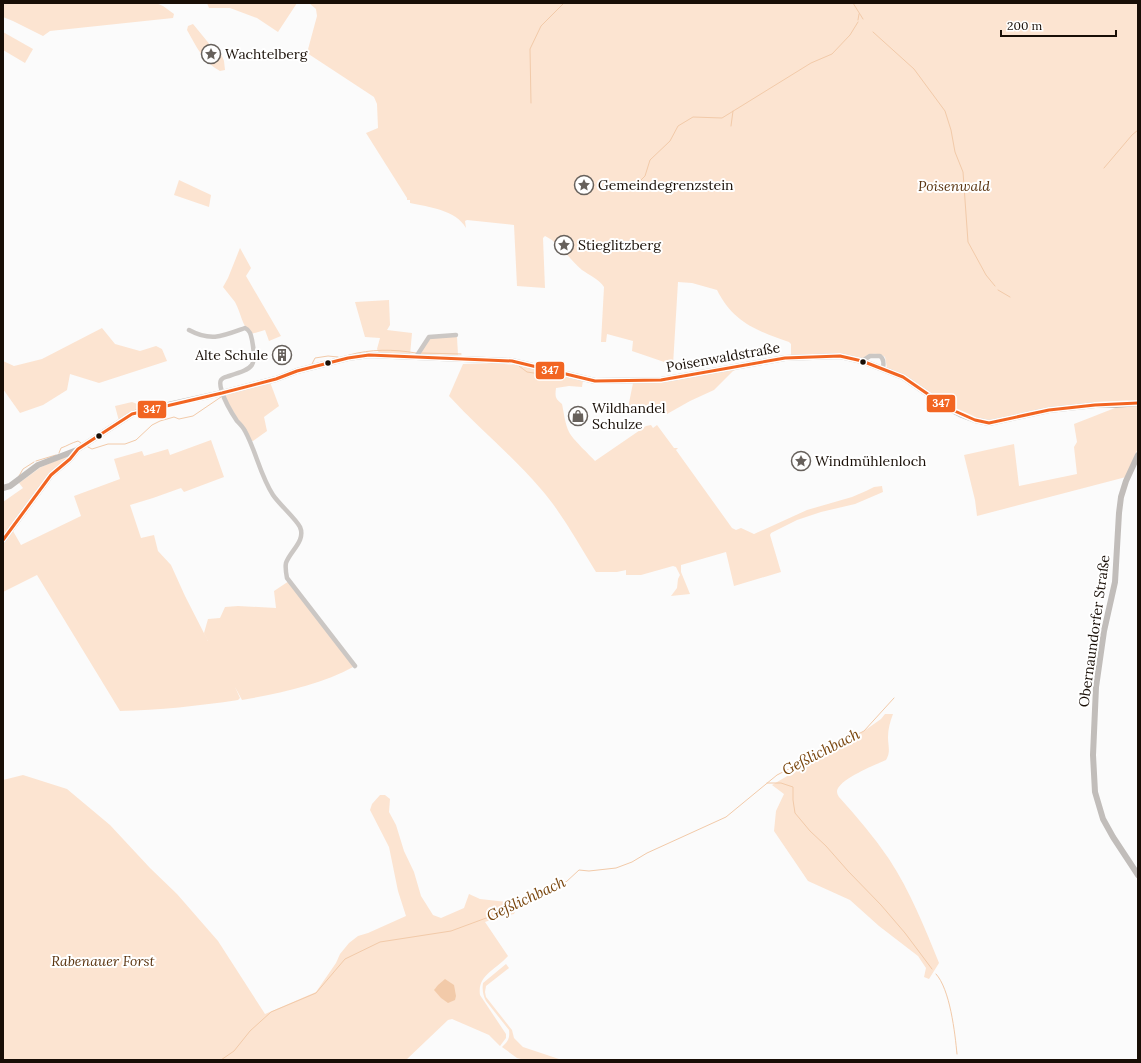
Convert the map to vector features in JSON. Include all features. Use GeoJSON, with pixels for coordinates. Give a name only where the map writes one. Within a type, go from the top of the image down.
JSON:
{"type":"FeatureCollection","features":[{"type":"Feature","properties":{"kind":"street"},"geometry":{"type":"LineString","coordinates":[[189,330],[202,336],[217,337],[245,328],[251,334],[255,356],[254,363],[242,372],[221,380],[220,385],[223,395],[229,409],[244,429],[269,490],[300,527],[300,540],[286,564],[287,578],[355,666]]}},
{"type":"Feature","properties":{"kind":"street"},"geometry":{"type":"LineString","coordinates":[[416,357],[429,337],[456,335]]}},
{"type":"Feature","properties":{"kind":"street","name":"Poisenwaldstraße"},"geometry":{"type":"LineString","coordinates":[[3,540],[46,480],[70,459],[78,449],[132,414],[223,395],[297,371],[348,358],[369,355],[512,361],[595,381],[668,379],[785,358],[840,356],[883,368],[903,377],[948,408],[962,415],[986,423],[1007,420],[1049,410],[1099,404],[1116,405],[1138,403]]}},
{"type":"Feature","properties":{"kind":"street"},"geometry":{"type":"LineString","coordinates":[[862,361],[870,356],[880,356],[883,358],[883,368]]}},
{"type":"Feature","properties":{"kind":"street"},"geometry":{"type":"LineString","coordinates":[[3,488],[10,486],[38,465],[78,449]]}},
{"type":"Feature","properties":{"kind":"street","name":"Obernaundorfer Straße"},"geometry":{"type":"LineString","coordinates":[[1138,455],[1125,487],[1119,513],[1115,582],[1104,631],[1096,687],[1093,755],[1095,792],[1103,819],[1138,875]]}},
{"type":"Feature","properties":{"kind":"green space"},"geometry":{"type":"Polygon","coordinates":[[[3,3],[156,3],[174,14],[173,18],[50,31],[43,36],[3,17],[3,3]]]}},
{"type":"Feature","properties":{"kind":"green space"},"geometry":{"type":"Polygon","coordinates":[[[207,3],[297,3],[278,32],[257,18],[230,8],[209,8],[207,3]]]}},
{"type":"Feature","properties":{"kind":"green space","name":"Poisenwald"},"geometry":{"type":"Polygon","coordinates":[[[309,3],[1138,3],[1138,401],[1098,403],[990,422],[976,420],[948,406],[887,368],[885,357],[879,354],[871,354],[863,358],[791,356],[791,344],[789,342],[766,334],[738,318],[723,301],[717,290],[692,283],[678,282],[673,365],[632,351],[633,341],[607,334],[606,342],[601,342],[604,287],[597,279],[582,270],[551,239],[545,236],[543,238],[545,288],[517,286],[514,225],[467,220],[465,221],[466,228],[462,222],[449,213],[410,203],[410,200],[407,200],[366,133],[378,128],[377,104],[374,97],[307,53],[317,16],[316,9],[309,3]]]}},
{"type":"Feature","properties":{"kind":"green space"},"geometry":{"type":"Polygon","coordinates":[[[193,24],[211,46],[219,49],[224,61],[225,70],[220,71],[214,68],[201,54],[187,30],[188,26],[193,24]]]}},
{"type":"Feature","properties":{"kind":"green space"},"geometry":{"type":"Polygon","coordinates":[[[3,32],[33,49],[25,63],[3,50],[3,32]]]}},
{"type":"Feature","properties":{"kind":"green space"},"geometry":{"type":"Polygon","coordinates":[[[179,180],[211,195],[209,207],[174,195],[179,180]]]}},
{"type":"Feature","properties":{"kind":"green space"},"geometry":{"type":"Polygon","coordinates":[[[240,248],[251,268],[246,276],[281,336],[269,341],[265,330],[251,334],[248,331],[235,302],[223,287],[240,248]]]}},
{"type":"Feature","properties":{"kind":"green space"},"geometry":{"type":"Polygon","coordinates":[[[389,300],[390,325],[387,330],[412,333],[410,355],[379,353],[377,349],[380,338],[365,337],[355,302],[389,300]]]}},
{"type":"Feature","properties":{"kind":"green space"},"geometry":{"type":"Polygon","coordinates":[[[102,328],[115,344],[140,351],[156,346],[162,349],[167,361],[99,383],[70,374],[67,390],[43,405],[20,413],[3,389],[3,361],[14,366],[42,359],[102,328]]]}},
{"type":"Feature","properties":{"kind":"green space"},"geometry":{"type":"Polygon","coordinates":[[[433,337],[457,337],[458,355],[419,354],[433,337]]]}},
{"type":"Feature","properties":{"kind":"green space"},"geometry":{"type":"Polygon","coordinates":[[[492,363],[517,365],[583,380],[582,387],[569,386],[556,388],[556,395],[558,401],[562,404],[569,432],[577,443],[595,461],[646,426],[651,425],[653,428],[657,425],[674,448],[678,448],[676,450],[732,528],[736,530],[741,528],[754,534],[807,510],[852,497],[874,487],[882,486],[883,492],[855,504],[821,512],[797,520],[771,533],[770,535],[781,572],[734,586],[726,552],[681,565],[681,572],[690,594],[671,596],[677,588],[680,575],[676,567],[673,566],[641,575],[626,575],[626,570],[617,572],[596,572],[563,518],[540,488],[518,464],[449,396],[463,364],[492,363]]]}},
{"type":"Feature","properties":{"kind":"green space"},"geometry":{"type":"Polygon","coordinates":[[[738,369],[733,371],[714,390],[667,414],[660,408],[647,411],[628,408],[633,383],[669,381],[738,369]]]}},
{"type":"Feature","properties":{"kind":"green space"},"geometry":{"type":"Polygon","coordinates":[[[270,382],[279,406],[264,417],[267,431],[253,441],[250,441],[225,397],[226,395],[270,382]]]}},
{"type":"Feature","properties":{"kind":"green space"},"geometry":{"type":"Polygon","coordinates":[[[132,402],[145,407],[119,421],[115,406],[132,402]]]}},
{"type":"Feature","properties":{"kind":"green space"},"geometry":{"type":"Polygon","coordinates":[[[1138,405],[1138,448],[1126,477],[977,516],[975,500],[964,455],[1014,444],[1019,486],[1077,474],[1074,447],[1077,442],[1074,424],[1120,406],[1138,405]]]}},
{"type":"Feature","properties":{"kind":"green space"},"geometry":{"type":"Polygon","coordinates":[[[211,440],[224,477],[184,492],[181,488],[130,505],[141,538],[154,535],[158,551],[171,565],[185,596],[208,641],[204,633],[208,619],[220,618],[225,607],[238,606],[276,608],[274,591],[289,581],[355,666],[342,673],[314,683],[242,700],[235,687],[240,698],[238,700],[149,710],[120,711],[37,575],[3,592],[3,502],[23,488],[19,483],[41,467],[67,456],[69,458],[46,477],[24,509],[13,531],[21,545],[81,516],[74,496],[120,479],[114,459],[142,451],[144,456],[168,449],[170,455],[211,440]]]}},
{"type":"Feature","properties":{"kind":"green space"},"geometry":{"type":"Polygon","coordinates":[[[885,714],[893,714],[889,728],[888,757],[886,760],[850,777],[839,786],[837,793],[865,827],[897,871],[923,923],[939,963],[929,979],[924,977],[926,968],[918,956],[879,926],[850,900],[808,881],[774,831],[776,811],[784,794],[772,785],[864,731],[881,719],[885,714]]]}},
{"type":"Feature","properties":{"kind":"green space","name":"Rabenauer Forst"},"geometry":{"type":"Polygon","coordinates":[[[23,775],[67,789],[110,825],[150,868],[177,894],[218,941],[265,1014],[316,992],[336,963],[340,954],[349,943],[358,936],[406,916],[398,891],[389,847],[370,810],[372,804],[380,795],[385,795],[390,799],[389,812],[396,825],[404,851],[414,872],[421,896],[433,915],[441,918],[464,908],[469,894],[480,899],[507,902],[506,905],[518,904],[520,906],[516,909],[514,914],[485,922],[508,956],[488,973],[481,982],[480,995],[506,1034],[506,1038],[500,1046],[489,1035],[452,1019],[448,1020],[406,1060],[3,1060],[3,780],[23,775]]]}},
{"type":"Feature","properties":{"kind":"green space"},"geometry":{"type":"Polygon","coordinates":[[[506,964],[509,968],[486,986],[486,997],[512,1030],[514,1038],[523,1047],[562,1060],[525,1060],[517,1058],[502,1047],[508,1040],[509,1030],[486,1001],[483,992],[483,983],[506,964]]]}},
{"type":"Feature","properties":{"kind":"shaded area"},"geometry":{"type":"Polygon","coordinates":[[[445,979],[454,985],[456,996],[455,1000],[448,1003],[434,990],[445,979]]]}},
{"type":"Feature","properties":{"kind":"waterway"},"geometry":{"type":"LineString","coordinates":[[531,103],[530,49],[541,26],[564,3]]}},
{"type":"Feature","properties":{"kind":"waterway"},"geometry":{"type":"LineString","coordinates":[[853,3],[863,19]]}},
{"type":"Feature","properties":{"kind":"waterway"},"geometry":{"type":"LineString","coordinates":[[858,20],[859,14]]}},
{"type":"Feature","properties":{"kind":"waterway"},"geometry":{"type":"LineString","coordinates":[[634,187],[645,176],[650,160],[670,141],[678,126],[693,117],[722,118],[811,63],[832,54],[850,35],[858,22]]}},
{"type":"Feature","properties":{"kind":"waterway"},"geometry":{"type":"LineString","coordinates":[[873,32],[914,69],[945,111],[951,130],[955,152],[963,172],[968,242],[986,275],[995,286]]}},
{"type":"Feature","properties":{"kind":"waterway"},"geometry":{"type":"LineString","coordinates":[[731,126],[733,111]]}},
{"type":"Feature","properties":{"kind":"waterway"},"geometry":{"type":"LineString","coordinates":[[1104,168],[1138,130]]}},
{"type":"Feature","properties":{"kind":"waterway"},"geometry":{"type":"LineString","coordinates":[[998,290],[1010,297]]}},
{"type":"Feature","properties":{"kind":"waterway"},"geometry":{"type":"LineString","coordinates":[[349,355],[382,350],[416,353]]}},
{"type":"Feature","properties":{"kind":"waterway"},"geometry":{"type":"LineString","coordinates":[[421,353],[461,354]]}},
{"type":"Feature","properties":{"kind":"waterway"},"geometry":{"type":"LineString","coordinates":[[312,364],[315,358],[328,356],[338,357]]}},
{"type":"Feature","properties":{"kind":"waterway"},"geometry":{"type":"LineString","coordinates":[[519,366],[527,372],[554,376]]}},
{"type":"Feature","properties":{"kind":"waterway"},"geometry":{"type":"LineString","coordinates":[[88,447],[92,449],[108,444],[125,444],[136,440],[152,425],[174,417],[179,419],[193,416],[221,397]]}},
{"type":"Feature","properties":{"kind":"waterway"},"geometry":{"type":"LineString","coordinates":[[59,453],[61,448],[78,441],[81,443]]}},
{"type":"Feature","properties":{"kind":"waterway"},"geometry":{"type":"LineString","coordinates":[[36,461],[56,455]]}},
{"type":"Feature","properties":{"kind":"waterway"},"geometry":{"type":"LineString","coordinates":[[19,476],[23,469],[34,462]]}},
{"type":"Feature","properties":{"kind":"waterway","name":"Geßlichbach"},"geometry":{"type":"LineString","coordinates":[[221,1060],[234,1051],[250,1031],[271,1012],[316,993],[345,959],[380,942],[451,931],[516,907],[531,895],[566,882],[579,870],[589,871],[616,868],[632,862],[647,853],[726,817],[777,775],[864,731],[894,698]]}},
{"type":"Feature","properties":{"kind":"waterway"},"geometry":{"type":"LineString","coordinates":[[767,783],[781,783],[793,787],[795,813],[810,831],[881,905],[905,933],[932,969]]}},
{"type":"Feature","properties":{"kind":"waterway"},"geometry":{"type":"LineString","coordinates":[[936,974],[941,981],[948,1000],[957,1054]]}},
{"type":"Feature","properties":{"kind":"transit line","name":"347"},"geometry":{"type":"LineString","coordinates":[[3,540],[51,475],[70,459],[78,449],[132,414],[222,393],[348,358],[369,355],[512,361],[595,381],[661,380],[785,358],[840,356],[862,361],[903,377],[948,408],[975,420],[989,423],[1049,410],[1095,405],[1138,403]]}},
{"type":"Feature","properties":{"kind":"place","name":"Wachtelberg"},"geometry":{"type":"Point","coordinates":[211,54]}},
{"type":"Feature","properties":{"kind":"place","name":"Gemeindegrenzstein"},"geometry":{"type":"Point","coordinates":[584,185]}},
{"type":"Feature","properties":{"kind":"place","name":"Stieglitzberg"},"geometry":{"type":"Point","coordinates":[564,245]}},
{"type":"Feature","properties":{"kind":"place","name":"Alte Schule"},"geometry":{"type":"Point","coordinates":[282,355]}},
{"type":"Feature","properties":{"kind":"place","name":"Wildhandel Schulze"},"geometry":{"type":"Point","coordinates":[578,416]}},
{"type":"Feature","properties":{"kind":"place","name":"Windmühlenloch"},"geometry":{"type":"Point","coordinates":[801,461]}}]}
